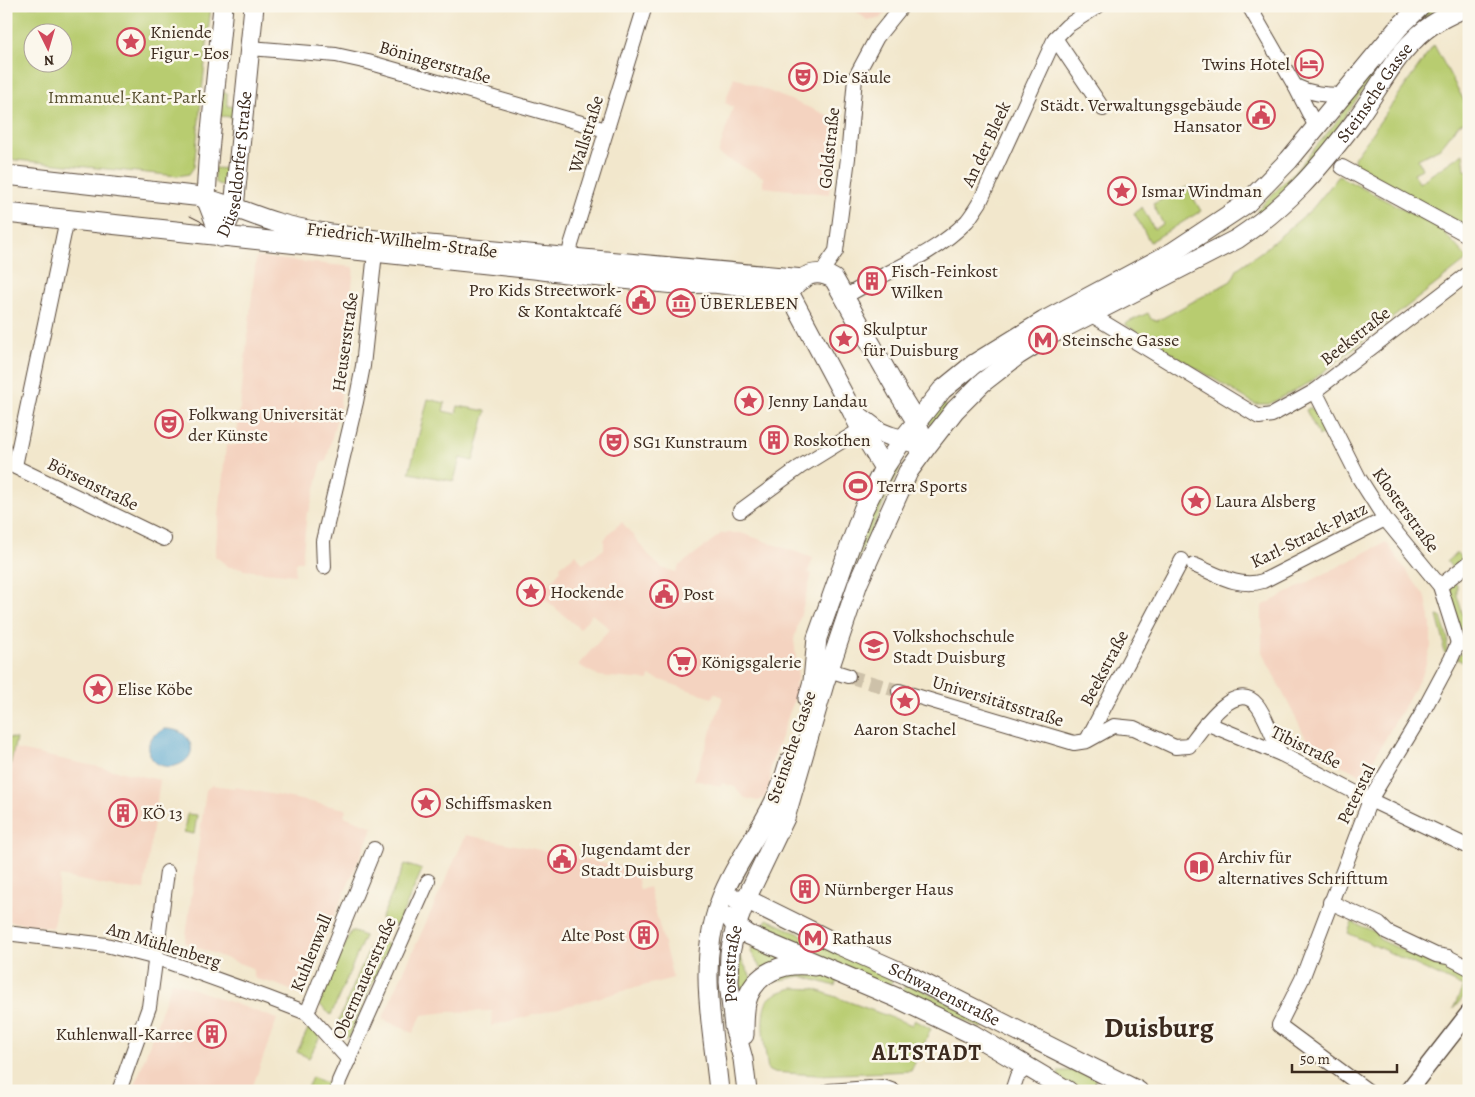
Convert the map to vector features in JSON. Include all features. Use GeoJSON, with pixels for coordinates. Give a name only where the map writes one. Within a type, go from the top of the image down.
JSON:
{"type":"FeatureCollection","features":[{"type":"Feature","properties":{"kind":"main road","name":"Düsseldorfer Straße"},"geometry":{"type":"LineString","coordinates":[[221,236],[206,198],[223,6]]}},
{"type":"Feature","properties":{"kind":"main road","name":"Düsseldorfer Straße"},"geometry":{"type":"LineString","coordinates":[[221,236],[234,208],[254,6]]}},
{"type":"Feature","properties":{"kind":"main road","name":"Steinsche Gasse"},"geometry":{"type":"LineString","coordinates":[[720,902],[778,794],[796,740],[812,681],[821,669],[816,638],[863,510],[884,468],[916,421],[942,390],[974,364],[1044,321],[1173,252],[1219,224],[1247,203],[1289,160],[1399,27],[1420,6]]}},
{"type":"Feature","properties":{"kind":"main road","name":"Steinsche Gasse"},"geometry":{"type":"LineString","coordinates":[[746,899],[786,818],[821,669],[908,472],[955,410],[982,383],[1018,355],[1050,335],[1211,254],[1261,224],[1285,204],[1314,173],[1413,41],[1445,16],[1469,6]]}},
{"type":"Feature","properties":{"kind":"main road","name":"Friedrich-Wilhelm-Straße"},"geometry":{"type":"LineString","coordinates":[[6,175],[206,198],[303,229],[375,246]]}},
{"type":"Feature","properties":{"kind":"main road","name":"Friedrich-Wilhelm-Straße"},"geometry":{"type":"LineString","coordinates":[[6,213],[221,236],[375,246],[567,265],[804,279],[812,274],[824,274]]}},
{"type":"Feature","properties":{"kind":"main road","name":"Friedrich-Wilhelm-Straße"},"geometry":{"type":"LineString","coordinates":[[567,265],[676,284],[714,283],[788,295]]}},
{"type":"Feature","properties":{"kind":"main road"},"geometry":{"type":"LineString","coordinates":[[824,274],[834,280],[916,421],[927,446]]}},
{"type":"Feature","properties":{"kind":"main road"},"geometry":{"type":"LineString","coordinates":[[804,279],[794,284],[788,295],[852,411],[860,430],[872,446],[884,468]]}},
{"type":"Feature","properties":{"kind":"main road"},"geometry":{"type":"LineString","coordinates":[[852,411],[880,432],[927,446]]}},
{"type":"Feature","properties":{"kind":"main road","name":"Schwanenstraße"},"geometry":{"type":"LineString","coordinates":[[1068,1091],[972,1034],[895,997],[753,937],[736,926],[720,902],[746,899],[838,945],[907,974],[1138,1091]]}},
{"type":"Feature","properties":{"kind":"main road","name":"Poststraße"},"geometry":{"type":"LineString","coordinates":[[746,899],[731,947],[729,982],[734,1027],[743,1059],[746,1091]]}},
{"type":"Feature","properties":{"kind":"main road","name":"Poststraße"},"geometry":{"type":"LineString","coordinates":[[720,902],[707,958],[707,980],[720,1091]]}},
{"type":"Feature","properties":{"kind":"main road","name":"Schwanenstraße"},"geometry":{"type":"LineString","coordinates":[[743,1059],[746,1006],[758,980],[772,971],[794,965],[827,969]]}},
{"type":"Feature","properties":{"kind":"main road"},"geometry":{"type":"LineString","coordinates":[[1028,1067],[1052,1063],[1082,1063]]}},
{"type":"Feature","properties":{"kind":"street","name":"Wallstraße"},"geometry":{"type":"LineString","coordinates":[[567,265],[570,245],[645,6]]}},
{"type":"Feature","properties":{"kind":"street","name":"Goldstraße"},"geometry":{"type":"LineString","coordinates":[[824,274],[827,264],[836,251],[848,158],[855,78],[877,37],[902,6]]}},
{"type":"Feature","properties":{"kind":"street","name":"An der Bleek"},"geometry":{"type":"LineString","coordinates":[[882,276],[922,256],[967,220],[980,202],[1055,38],[1067,26],[1098,6]]}},
{"type":"Feature","properties":{"kind":"street"},"geometry":{"type":"LineString","coordinates":[[1249,6],[1316,127]]}},
{"type":"Feature","properties":{"kind":"street"},"geometry":{"type":"LineString","coordinates":[[1055,38],[1103,109]]}},
{"type":"Feature","properties":{"kind":"street","name":"Böningerstraße"},"geometry":{"type":"LineString","coordinates":[[250,48],[336,55],[368,62],[606,130]]}},
{"type":"Feature","properties":{"kind":"street"},"geometry":{"type":"LineString","coordinates":[[1295,86],[1322,95],[1342,95]]}},
{"type":"Feature","properties":{"kind":"street"},"geometry":{"type":"LineString","coordinates":[[1342,167],[1469,236]]}},
{"type":"Feature","properties":{"kind":"street"},"geometry":{"type":"LineString","coordinates":[[10,464],[67,219]]}},
{"type":"Feature","properties":{"kind":"street","name":"Heuserstraße"},"geometry":{"type":"LineString","coordinates":[[324,567],[323,541],[356,402],[362,366],[375,246]]}},
{"type":"Feature","properties":{"kind":"street","name":"Beekstraße"},"geometry":{"type":"LineString","coordinates":[[1090,314],[1259,417],[1272,415],[1315,391],[1469,273]]}},
{"type":"Feature","properties":{"kind":"street"},"geometry":{"type":"LineString","coordinates":[[844,297],[862,287]]}},
{"type":"Feature","properties":{"kind":"street","name":"Klosterstraße"},"geometry":{"type":"LineString","coordinates":[[1315,391],[1358,478],[1385,519],[1440,586],[1463,644]]}},
{"type":"Feature","properties":{"kind":"street"},"geometry":{"type":"LineString","coordinates":[[740,511],[800,466],[860,430]]}},
{"type":"Feature","properties":{"kind":"street","name":"Börsenstraße"},"geometry":{"type":"LineString","coordinates":[[10,464],[164,539]]}},
{"type":"Feature","properties":{"kind":"street","name":"Karl-Strack-Platz"},"geometry":{"type":"LineString","coordinates":[[1188,562],[1241,584],[1254,584],[1385,519]]}},
{"type":"Feature","properties":{"kind":"street","name":"Beekstraße"},"geometry":{"type":"LineString","coordinates":[[1087,741],[1188,562]]}},
{"type":"Feature","properties":{"kind":"street"},"geometry":{"type":"LineString","coordinates":[[1440,586],[1469,563]]}},
{"type":"Feature","properties":{"kind":"street","name":"Peterstal"},"geometry":{"type":"LineString","coordinates":[[1368,1091],[1280,1025],[1302,979],[1370,800],[1420,717],[1451,659],[1463,644]]}},
{"type":"Feature","properties":{"kind":"street"},"geometry":{"type":"LineString","coordinates":[[821,669],[848,676]]}},
{"type":"Feature","properties":{"kind":"street","name":"Universitätsstraße"},"geometry":{"type":"LineString","coordinates":[[899,691],[1055,738],[1074,743],[1087,741]]}},
{"type":"Feature","properties":{"kind":"street"},"geometry":{"type":"LineString","coordinates":[[1087,741],[1114,726],[1134,728],[1175,746],[1189,746],[1206,723],[1228,701],[1240,697],[1250,699],[1258,706],[1281,754]]}},
{"type":"Feature","properties":{"kind":"street","name":"Tibistraße"},"geometry":{"type":"LineString","coordinates":[[1206,723],[1281,754],[1370,800],[1469,847]]}},
{"type":"Feature","properties":{"kind":"street","name":"Kuhlenwall"},"geometry":{"type":"LineString","coordinates":[[349,1060],[307,1013],[374,849]]}},
{"type":"Feature","properties":{"kind":"street"},"geometry":{"type":"LineString","coordinates":[[119,1091],[149,1006],[157,958],[167,872]]}},
{"type":"Feature","properties":{"kind":"street","name":"Obermauerstraße"},"geometry":{"type":"LineString","coordinates":[[337,1091],[428,881]]}},
{"type":"Feature","properties":{"kind":"street"},"geometry":{"type":"LineString","coordinates":[[1330,902],[1379,924],[1387,932],[1436,955],[1448,957],[1469,968]]}},
{"type":"Feature","properties":{"kind":"street","name":"Am Mühlenberg"},"geometry":{"type":"LineString","coordinates":[[6,933],[106,945],[157,958],[307,1013]]}},
{"type":"Feature","properties":{"kind":"street"},"geometry":{"type":"LineString","coordinates":[[1408,1091],[1469,1013]]}},
{"type":"Feature","properties":{"kind":"street"},"geometry":{"type":"LineString","coordinates":[[1012,1091],[1017,1076],[1028,1067]]}},
{"type":"Feature","properties":{"kind":"street"},"geometry":{"type":"LineString","coordinates":[[829,1091],[889,1089]]}},
{"type":"Feature","properties":{"kind":"shaded area"},"geometry":{"type":"Polygon","coordinates":[[[850,6],[891,6],[881,18],[868,21],[850,6]]]}},
{"type":"Feature","properties":{"kind":"shaded area"},"geometry":{"type":"Polygon","coordinates":[[[734,77],[837,119],[829,194],[763,187],[763,177],[718,154],[733,107],[725,103],[734,77]]]}},
{"type":"Feature","properties":{"kind":"shaded area"},"geometry":{"type":"Polygon","coordinates":[[[256,257],[354,267],[340,405],[326,462],[322,462],[309,512],[307,512],[302,562],[296,562],[295,575],[229,567],[215,556],[226,445],[236,445],[256,257]]]}},
{"type":"Feature","properties":{"kind":"shaded area","name":"Königsgalerie"},"geometry":{"type":"Polygon","coordinates":[[[622,522],[652,559],[662,568],[676,572],[679,566],[722,533],[741,533],[813,558],[808,572],[812,574],[794,639],[798,677],[795,685],[799,686],[771,765],[770,785],[764,798],[758,801],[745,798],[735,787],[722,783],[721,786],[694,780],[723,697],[714,693],[712,698],[649,676],[648,680],[599,676],[578,665],[610,629],[592,614],[580,629],[540,595],[561,570],[560,566],[576,554],[583,564],[604,549],[604,540],[622,522]]]}},
{"type":"Feature","properties":{"kind":"shaded area"},"geometry":{"type":"Polygon","coordinates":[[[1386,542],[1426,598],[1431,625],[1431,647],[1423,673],[1364,776],[1313,752],[1262,652],[1262,606],[1386,542]]]}},
{"type":"Feature","properties":{"kind":"shaded area"},"geometry":{"type":"Polygon","coordinates":[[[14,749],[160,780],[144,889],[119,888],[60,876],[53,928],[6,921],[6,784],[14,749]]]}},
{"type":"Feature","properties":{"kind":"shaded area"},"geometry":{"type":"Polygon","coordinates":[[[212,785],[235,787],[346,809],[344,816],[373,827],[311,970],[312,975],[308,976],[299,994],[276,984],[255,979],[252,968],[185,943],[206,790],[212,785]]]}},
{"type":"Feature","properties":{"kind":"shaded area"},"geometry":{"type":"Polygon","coordinates":[[[466,835],[636,871],[640,890],[649,887],[673,978],[491,1026],[492,1011],[447,1012],[422,1015],[413,1033],[382,1019],[466,835]]]}},
{"type":"Feature","properties":{"kind":"shaded area","name":"Kuhlenwall-Karree"},"geometry":{"type":"Polygon","coordinates":[[[172,981],[277,1019],[251,1091],[133,1091],[172,981]]]}},
{"type":"Feature","properties":{"kind":"shaded area"},"geometry":{"type":"Polygon","coordinates":[[[1096,1079],[1119,1091],[1091,1091],[1096,1079]]]}},
{"type":"Feature","properties":{"kind":"green space","name":"Immanuel-Kant-Park"},"geometry":{"type":"Polygon","coordinates":[[[6,6],[211,6],[194,167],[189,174],[178,176],[6,159],[6,6]]]}},
{"type":"Feature","properties":{"kind":"green space"},"geometry":{"type":"Polygon","coordinates":[[[1431,6],[1441,6],[1414,24],[1392,48],[1321,151],[1304,171],[1260,214],[1257,210],[1299,167],[1333,126],[1379,61],[1431,6]]]}},
{"type":"Feature","properties":{"kind":"green space"},"geometry":{"type":"Polygon","coordinates":[[[1434,45],[1469,110],[1469,119],[1459,124],[1440,148],[1418,159],[1422,169],[1414,173],[1419,183],[1463,153],[1465,170],[1469,170],[1469,228],[1355,168],[1354,158],[1434,45]]]}},
{"type":"Feature","properties":{"kind":"green space"},"geometry":{"type":"Polygon","coordinates":[[[221,93],[227,93],[227,106],[239,107],[230,161],[232,117],[219,116],[221,93]]]}},
{"type":"Feature","properties":{"kind":"green space"},"geometry":{"type":"Polygon","coordinates":[[[214,168],[234,169],[229,184],[220,185],[215,182],[214,168]]]}},
{"type":"Feature","properties":{"kind":"green space"},"geometry":{"type":"Polygon","coordinates":[[[1339,176],[1441,229],[1468,259],[1309,383],[1269,404],[1255,404],[1126,325],[1126,323],[1148,313],[1151,319],[1157,321],[1231,281],[1238,268],[1265,249],[1312,209],[1339,176]]]}},
{"type":"Feature","properties":{"kind":"green space"},"geometry":{"type":"Polygon","coordinates":[[[1187,187],[1201,211],[1150,242],[1134,213],[1142,207],[1154,229],[1163,224],[1153,204],[1187,187]]]}},
{"type":"Feature","properties":{"kind":"green space"},"geometry":{"type":"Polygon","coordinates":[[[428,399],[445,403],[443,411],[456,414],[458,406],[486,411],[473,461],[460,458],[454,481],[409,473],[428,399]]]}},
{"type":"Feature","properties":{"kind":"green space"},"geometry":{"type":"Polygon","coordinates":[[[943,402],[947,408],[933,423],[927,423],[943,402]]]}},
{"type":"Feature","properties":{"kind":"green space"},"geometry":{"type":"Polygon","coordinates":[[[1309,408],[1316,412],[1326,432],[1319,436],[1306,410],[1309,408]]]}},
{"type":"Feature","properties":{"kind":"green space"},"geometry":{"type":"Polygon","coordinates":[[[896,466],[899,469],[856,564],[850,570],[876,504],[896,466]]]}},
{"type":"Feature","properties":{"kind":"green space"},"geometry":{"type":"Polygon","coordinates":[[[1457,553],[1462,559],[1452,568],[1447,561],[1457,553]]]}},
{"type":"Feature","properties":{"kind":"green space"},"geometry":{"type":"Polygon","coordinates":[[[1455,583],[1469,635],[1465,635],[1460,629],[1450,596],[1451,587],[1455,583]]]}},
{"type":"Feature","properties":{"kind":"green space"},"geometry":{"type":"Polygon","coordinates":[[[1437,616],[1441,617],[1448,639],[1446,654],[1443,650],[1444,642],[1437,616]]]}},
{"type":"Feature","properties":{"kind":"green space"},"geometry":{"type":"Polygon","coordinates":[[[1469,651],[1469,665],[1457,659],[1460,653],[1469,651]]]}},
{"type":"Feature","properties":{"kind":"green space"},"geometry":{"type":"Polygon","coordinates":[[[6,737],[16,739],[6,784],[6,737]]]}},
{"type":"Feature","properties":{"kind":"green space"},"geometry":{"type":"Polygon","coordinates":[[[187,814],[197,815],[194,834],[184,832],[187,814]]]}},
{"type":"Feature","properties":{"kind":"green space"},"geometry":{"type":"Polygon","coordinates":[[[405,864],[422,870],[397,926],[381,919],[405,864]]]}},
{"type":"Feature","properties":{"kind":"green space"},"geometry":{"type":"Polygon","coordinates":[[[767,919],[889,975],[888,978],[893,981],[889,988],[760,932],[767,919]]]}},
{"type":"Feature","properties":{"kind":"green space"},"geometry":{"type":"Polygon","coordinates":[[[1352,922],[1375,932],[1379,939],[1436,966],[1444,965],[1469,978],[1469,991],[1453,1009],[1463,987],[1348,933],[1352,922]]]}},
{"type":"Feature","properties":{"kind":"green space"},"geometry":{"type":"Polygon","coordinates":[[[351,931],[365,936],[331,1015],[319,1004],[351,931]]]}},
{"type":"Feature","properties":{"kind":"green space"},"geometry":{"type":"Polygon","coordinates":[[[373,940],[389,945],[348,1039],[337,1024],[373,940]]]}},
{"type":"Feature","properties":{"kind":"green space"},"geometry":{"type":"Polygon","coordinates":[[[755,942],[791,957],[762,970],[751,952],[755,942]]]}},
{"type":"Feature","properties":{"kind":"green space"},"geometry":{"type":"Polygon","coordinates":[[[736,955],[740,957],[752,979],[739,1003],[736,955]]]}},
{"type":"Feature","properties":{"kind":"green space"},"geometry":{"type":"Polygon","coordinates":[[[806,969],[837,980],[835,986],[801,976],[771,982],[774,974],[806,969]]]}},
{"type":"Feature","properties":{"kind":"green space"},"geometry":{"type":"Polygon","coordinates":[[[907,982],[985,1021],[982,1028],[902,993],[907,982]]]}},
{"type":"Feature","properties":{"kind":"green space"},"geometry":{"type":"Polygon","coordinates":[[[793,988],[814,989],[912,1025],[915,1020],[931,1029],[911,1071],[818,1075],[771,1072],[768,1070],[763,1032],[766,1003],[779,992],[793,988]]]}},
{"type":"Feature","properties":{"kind":"green space"},"geometry":{"type":"Polygon","coordinates":[[[310,1025],[320,1037],[309,1058],[297,1052],[310,1025]]]}},
{"type":"Feature","properties":{"kind":"green space"},"geometry":{"type":"Polygon","coordinates":[[[1059,1071],[1076,1071],[1096,1079],[1091,1091],[1081,1091],[1058,1078],[1059,1071]]]}},
{"type":"Feature","properties":{"kind":"green space"},"geometry":{"type":"Polygon","coordinates":[[[312,1077],[328,1084],[324,1091],[306,1091],[312,1077]]]}},
{"type":"Feature","properties":{"kind":"water"},"geometry":{"type":"Polygon","coordinates":[[[844,329],[851,343],[842,347],[835,334],[844,329]]]}},
{"type":"Feature","properties":{"kind":"water"},"geometry":{"type":"Polygon","coordinates":[[[164,729],[178,731],[188,739],[191,749],[189,757],[183,763],[174,766],[164,766],[156,763],[150,755],[149,743],[153,736],[164,729]]]}},
{"type":"Feature","properties":{"kind":"tunnel"},"geometry":{"type":"LineString","coordinates":[[862,287],[882,276]]}},
{"type":"Feature","properties":{"kind":"tunnel"},"geometry":{"type":"LineString","coordinates":[[848,676],[899,691]]}},
{"type":"Feature","properties":{"kind":"tram line"},"geometry":{"type":"LineString","coordinates":[[190,216],[206,226]]}},
{"type":"Feature","properties":{"kind":"tram line"},"geometry":{"type":"LineString","coordinates":[[1094,1084],[1108,1091]]}},
{"type":"Feature","properties":{"kind":"place","name":"Kniende Figur - Eos"},"geometry":{"type":"Point","coordinates":[131,42]}},
{"type":"Feature","properties":{"kind":"place","name":"Twins Hotel"},"geometry":{"type":"Point","coordinates":[1309,64]}},
{"type":"Feature","properties":{"kind":"place","name":"Die Säule"},"geometry":{"type":"Point","coordinates":[803,77]}},
{"type":"Feature","properties":{"kind":"place","name":"Städt. Verwaltungsgebäude Hansator"},"geometry":{"type":"Point","coordinates":[1261,115]}},
{"type":"Feature","properties":{"kind":"place","name":"Ismar Windman"},"geometry":{"type":"Point","coordinates":[1122,191]}},
{"type":"Feature","properties":{"kind":"place","name":"Fisch-Feinkost Wilken"},"geometry":{"type":"Point","coordinates":[872,281]}},
{"type":"Feature","properties":{"kind":"place","name":"Pro Kids Streetwork- & Kontaktcafé"},"geometry":{"type":"Point","coordinates":[641,300]}},
{"type":"Feature","properties":{"kind":"place","name":"ÜBERLEBEN"},"geometry":{"type":"Point","coordinates":[681,303]}},
{"type":"Feature","properties":{"kind":"place","name":"Skulptur für Duisburg"},"geometry":{"type":"Point","coordinates":[844,339]}},
{"type":"Feature","properties":{"kind":"place","name":"Steinsche Gasse"},"geometry":{"type":"Point","coordinates":[1043,340]}},
{"type":"Feature","properties":{"kind":"place","name":"Jenny Landau"},"geometry":{"type":"Point","coordinates":[749,401]}},
{"type":"Feature","properties":{"kind":"place","name":"Folkwang Universität der Künste"},"geometry":{"type":"Point","coordinates":[169,424]}},
{"type":"Feature","properties":{"kind":"place","name":"Roskothen"},"geometry":{"type":"Point","coordinates":[774,440]}},
{"type":"Feature","properties":{"kind":"place","name":"SG1 Kunstraum"},"geometry":{"type":"Point","coordinates":[614,442]}},
{"type":"Feature","properties":{"kind":"place","name":"Terra Sports"},"geometry":{"type":"Point","coordinates":[858,486]}},
{"type":"Feature","properties":{"kind":"place","name":"Laura Alsberg"},"geometry":{"type":"Point","coordinates":[1196,501]}},
{"type":"Feature","properties":{"kind":"place","name":"Hockende"},"geometry":{"type":"Point","coordinates":[531,592]}},
{"type":"Feature","properties":{"kind":"place","name":"Post"},"geometry":{"type":"Point","coordinates":[664,594]}},
{"type":"Feature","properties":{"kind":"place","name":"Volkshochschule Stadt Duisburg"},"geometry":{"type":"Point","coordinates":[874,646]}},
{"type":"Feature","properties":{"kind":"place","name":"Königsgalerie"},"geometry":{"type":"Point","coordinates":[682,662]}},
{"type":"Feature","properties":{"kind":"place","name":"Elise Köbe"},"geometry":{"type":"Point","coordinates":[98,689]}},
{"type":"Feature","properties":{"kind":"place","name":"Aaron Stachel"},"geometry":{"type":"Point","coordinates":[905,701]}},
{"type":"Feature","properties":{"kind":"place","name":"Schiffsmasken"},"geometry":{"type":"Point","coordinates":[426,803]}},
{"type":"Feature","properties":{"kind":"place","name":"KÖ 13"},"geometry":{"type":"Point","coordinates":[123,813]}},
{"type":"Feature","properties":{"kind":"place","name":"Jugendamt der Stadt Duisburg"},"geometry":{"type":"Point","coordinates":[562,859]}},
{"type":"Feature","properties":{"kind":"place","name":"Archiv für alternatives Schrifttum"},"geometry":{"type":"Point","coordinates":[1199,867]}},
{"type":"Feature","properties":{"kind":"place","name":"Nürnberger Haus"},"geometry":{"type":"Point","coordinates":[805,889]}},
{"type":"Feature","properties":{"kind":"place","name":"Alte Post"},"geometry":{"type":"Point","coordinates":[644,935]}},
{"type":"Feature","properties":{"kind":"place","name":"Rathaus"},"geometry":{"type":"Point","coordinates":[813,938]}},
{"type":"Feature","properties":{"kind":"place","name":"Kuhlenwall-Karree"},"geometry":{"type":"Point","coordinates":[212,1034]}},
{"type":"Feature","properties":{"kind":"district","name":"Duisburg"},"geometry":{"type":"Point","coordinates":[1159,1028]}},
{"type":"Feature","properties":{"kind":"district","name":"ALTSTADT"},"geometry":{"type":"Point","coordinates":[927,1053]}}]}
